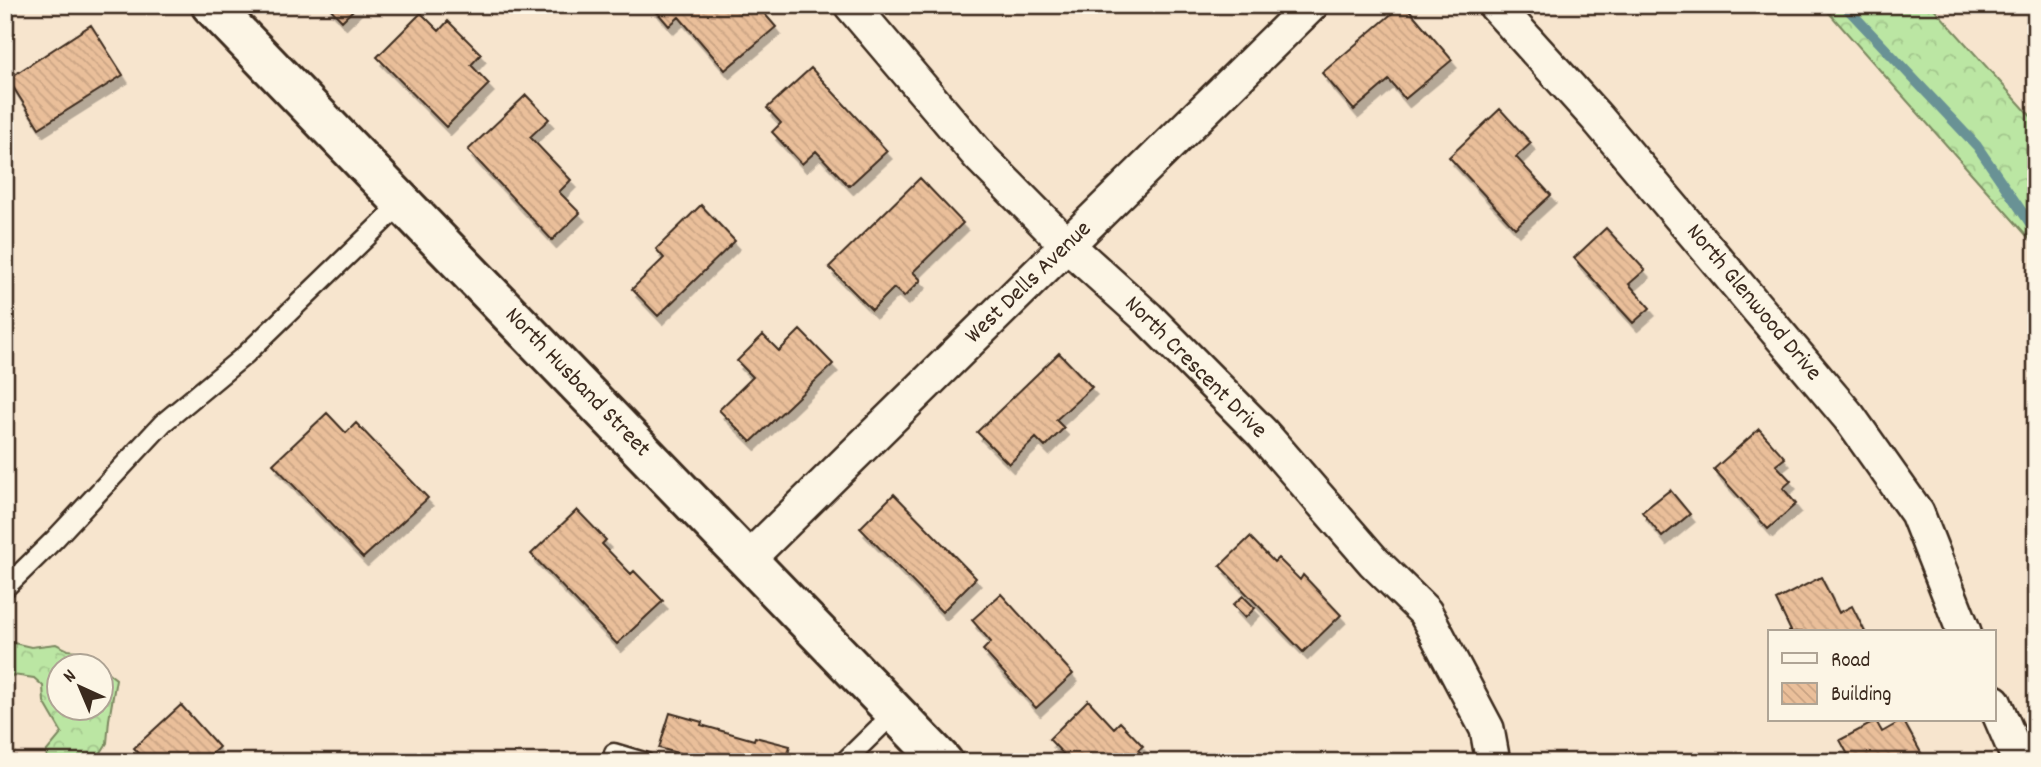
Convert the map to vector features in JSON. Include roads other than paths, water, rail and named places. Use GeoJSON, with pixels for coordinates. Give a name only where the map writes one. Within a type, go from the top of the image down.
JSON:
{"type":"FeatureCollection","features":[{"type":"Feature","properties":{"kind":"street","name":"North Husband Street"},"geometry":{"type":"LineString","coordinates":[[211,5],[943,762]]}},
{"type":"Feature","properties":{"kind":"street","name":"North Crescent Drive"},"geometry":{"type":"LineString","coordinates":[[851,5],[980,157],[1067,246],[1148,318],[1263,434],[1374,562],[1425,612],[1487,729],[1493,762]]}},
{"type":"Feature","properties":{"kind":"street","name":"West Dells Avenue"},"geometry":{"type":"LineString","coordinates":[[747,560],[1311,5]]}},
{"type":"Feature","properties":{"kind":"street","name":"North Glenwood Drive"},"geometry":{"type":"LineString","coordinates":[[1494,5],[1597,118],[1849,416],[1917,513],[1963,630]]}},
{"type":"Feature","properties":{"kind":"street"},"geometry":{"type":"LineString","coordinates":[[1996,707],[2020,762]]}},
{"type":"Feature","properties":{"kind":"lane"},"geometry":{"type":"LineString","coordinates":[[5,588],[55,539],[163,423],[245,355],[403,202]]}},
{"type":"Feature","properties":{"kind":"lane"},"geometry":{"type":"LineString","coordinates":[[844,762],[895,712]]}},
{"type":"Feature","properties":{"kind":"lane"},"geometry":{"type":"LineString","coordinates":[[614,753],[644,762]]}},
{"type":"Feature","properties":{"kind":"waterway"},"geometry":{"type":"LineString","coordinates":[[1844,5],[1977,146],[2036,232]]}}]}
